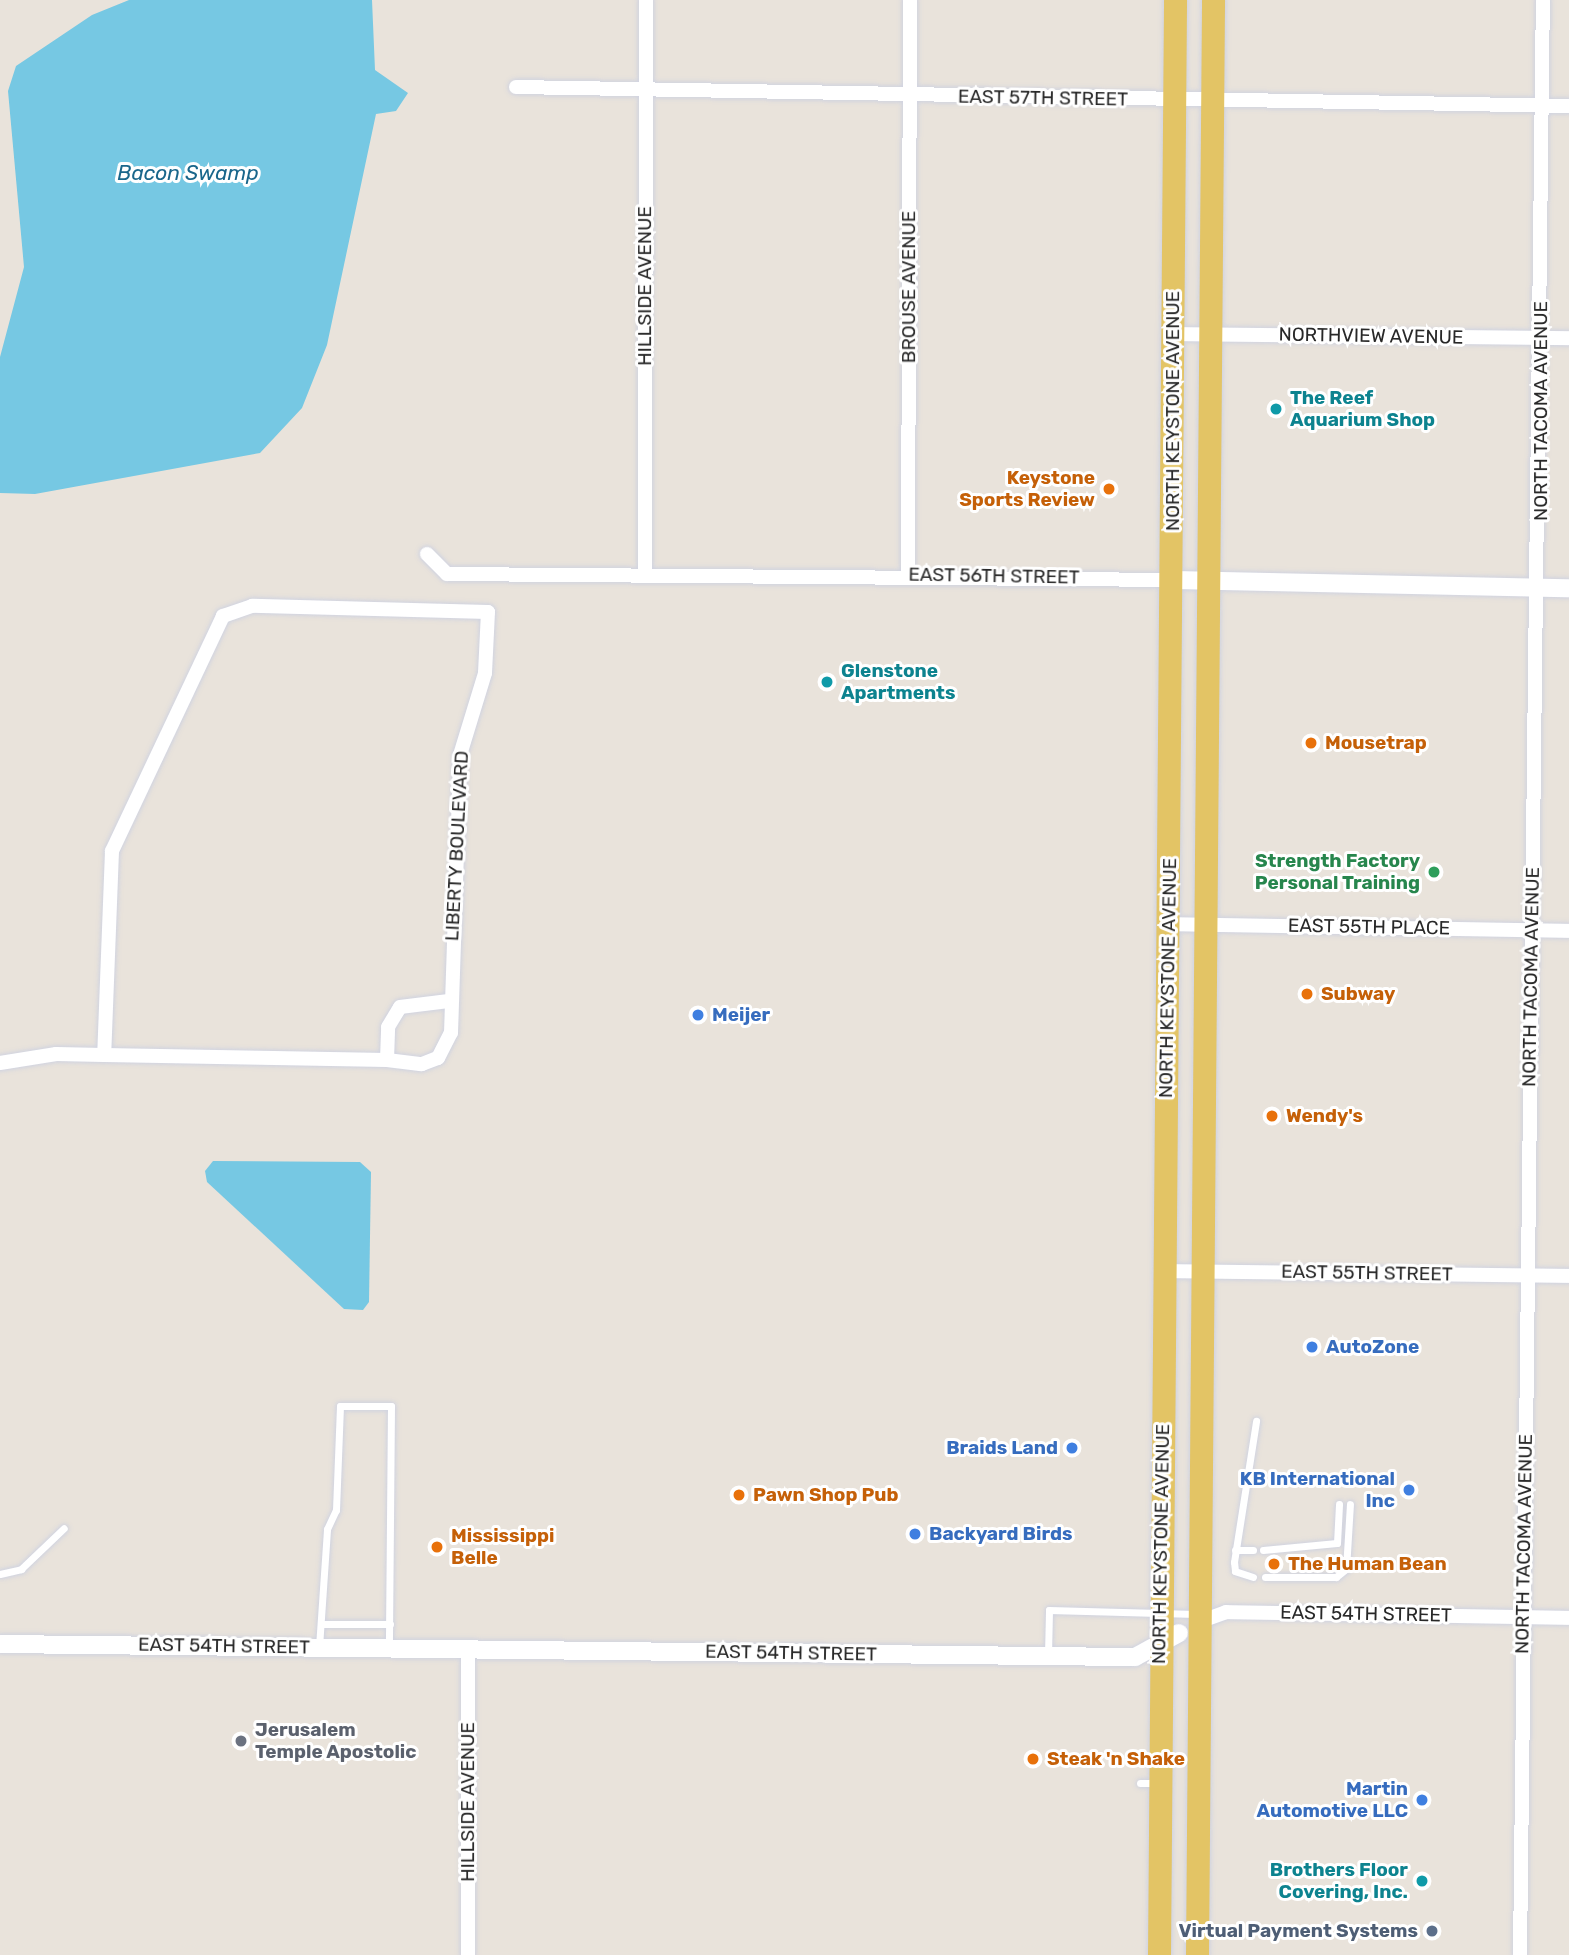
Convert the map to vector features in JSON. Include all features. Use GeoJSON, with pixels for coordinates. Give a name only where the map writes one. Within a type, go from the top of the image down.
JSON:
{"type":"FeatureCollection","features":[{"type":"Feature","properties":{"kind":"main road","name":"NORTH KEYSTONE AVENUE"},"geometry":{"type":"LineString","coordinates":[[1158,1955],[1149,1783],[1160,1646],[1175,0]]}},
{"type":"Feature","properties":{"kind":"main road","name":"NORTH KEYSTONE AVENUE"},"geometry":{"type":"LineString","coordinates":[[1197,1955],[1213,0]]}},
{"type":"Feature","properties":{"kind":"street","name":"HILLSIDE AVENUE"},"geometry":{"type":"LineString","coordinates":[[645,571],[646,0]]}},
{"type":"Feature","properties":{"kind":"street","name":"BROUSE AVENUE"},"geometry":{"type":"LineString","coordinates":[[908,574],[910,0]]}},
{"type":"Feature","properties":{"kind":"street","name":"NORTH TACOMA AVENUE"},"geometry":{"type":"LineString","coordinates":[[1520,1955],[1527,1275],[1542,338],[1542,0]]}},
{"type":"Feature","properties":{"kind":"street","name":"EAST 57TH STREET"},"geometry":{"type":"LineString","coordinates":[[516,87],[645,93],[1569,106]]}},
{"type":"Feature","properties":{"kind":"street","name":"NORTHVIEW AVENUE"},"geometry":{"type":"LineString","coordinates":[[1173,334],[1569,338]]}},
{"type":"Feature","properties":{"kind":"street","name":"EAST 56TH STREET"},"geometry":{"type":"LineString","coordinates":[[427,554],[447,574],[645,571],[908,574],[1171,580],[1209,584],[1569,588]]}},
{"type":"Feature","properties":{"kind":"street","name":"LIBERTY BOULEVARD"},"geometry":{"type":"LineString","coordinates":[[0,1063],[39,1055],[104,1055],[387,1060],[422,1064],[443,1052],[451,1033],[449,1001],[458,774],[487,663],[488,612],[252,606],[223,616],[112,851],[104,1055]]}},
{"type":"Feature","properties":{"kind":"street","name":"EAST 55TH PLACE"},"geometry":{"type":"LineString","coordinates":[[1168,924],[1569,931]]}},
{"type":"Feature","properties":{"kind":"street"},"geometry":{"type":"LineString","coordinates":[[387,1060],[388,1027],[400,1007],[449,1001]]}},
{"type":"Feature","properties":{"kind":"street","name":"EAST 55TH STREET"},"geometry":{"type":"LineString","coordinates":[[1165,1271],[1569,1276]]}},
{"type":"Feature","properties":{"kind":"street","name":"EAST 54TH STREET"},"geometry":{"type":"LineString","coordinates":[[0,1644],[1144,1657],[1199,1617],[1226,1612],[1569,1618]]}},
{"type":"Feature","properties":{"kind":"street","name":"HILLSIDE AVENUE"},"geometry":{"type":"LineString","coordinates":[[468,1649],[468,1955]]}},
{"type":"Feature","properties":{"kind":"lane"},"geometry":{"type":"LineString","coordinates":[[319,1647],[327,1529],[336,1510],[340,1406],[391,1406],[389,1648]]}},
{"type":"Feature","properties":{"kind":"lane"},"geometry":{"type":"LineString","coordinates":[[1252,1577],[1235,1571],[1234,1550],[1256,1421]]}},
{"type":"Feature","properties":{"kind":"lane"},"geometry":{"type":"LineString","coordinates":[[1264,1550],[1337,1543],[1339,1504]]}},
{"type":"Feature","properties":{"kind":"lane"},"geometry":{"type":"LineString","coordinates":[[1265,1577],[1336,1577],[1346,1569],[1350,1504]]}},
{"type":"Feature","properties":{"kind":"lane"},"geometry":{"type":"LineString","coordinates":[[0,1574],[21,1569],[64,1528]]}},
{"type":"Feature","properties":{"kind":"lane"},"geometry":{"type":"LineString","coordinates":[[1234,1550],[1253,1550]]}},
{"type":"Feature","properties":{"kind":"lane"},"geometry":{"type":"LineString","coordinates":[[1048,1656],[1049,1610],[1199,1617]]}},
{"type":"Feature","properties":{"kind":"lane"},"geometry":{"type":"LineString","coordinates":[[321,1624],[390,1624]]}},
{"type":"Feature","properties":{"kind":"water","name":"Bacon Swamp"},"geometry":{"type":"Polygon","coordinates":[[[129,0],[372,0],[375,70],[408,93],[396,111],[376,114],[327,345],[302,408],[260,453],[35,494],[0,493],[0,357],[24,267],[8,91],[16,66],[92,15],[129,0]]]}},
{"type":"Feature","properties":{"kind":"water"},"geometry":{"type":"Polygon","coordinates":[[[213,1161],[360,1162],[371,1172],[369,1302],[363,1310],[344,1309],[207,1182],[205,1171],[213,1161]]]}},
{"type":"Feature","properties":{"kind":"place","name":"The Reef Aquarium Shop"},"geometry":{"type":"Point","coordinates":[1276,409]}},
{"type":"Feature","properties":{"kind":"place","name":"Keystone Sports Review"},"geometry":{"type":"Point","coordinates":[1109,489]}},
{"type":"Feature","properties":{"kind":"place","name":"Glenstone Apartments"},"geometry":{"type":"Point","coordinates":[827,682]}},
{"type":"Feature","properties":{"kind":"place","name":"Mousetrap"},"geometry":{"type":"Point","coordinates":[1311,743]}},
{"type":"Feature","properties":{"kind":"place","name":"Strength Factory Personal Training"},"geometry":{"type":"Point","coordinates":[1434,872]}},
{"type":"Feature","properties":{"kind":"place","name":"Subway"},"geometry":{"type":"Point","coordinates":[1307,994]}},
{"type":"Feature","properties":{"kind":"place","name":"Meijer"},"geometry":{"type":"Point","coordinates":[698,1015]}},
{"type":"Feature","properties":{"kind":"place","name":"Wendy's"},"geometry":{"type":"Point","coordinates":[1272,1116]}},
{"type":"Feature","properties":{"kind":"place","name":"AutoZone"},"geometry":{"type":"Point","coordinates":[1312,1347]}},
{"type":"Feature","properties":{"kind":"place","name":"Braids Land"},"geometry":{"type":"Point","coordinates":[1072,1448]}},
{"type":"Feature","properties":{"kind":"place","name":"KB International Inc"},"geometry":{"type":"Point","coordinates":[1409,1490]}},
{"type":"Feature","properties":{"kind":"place","name":"Pawn Shop Pub"},"geometry":{"type":"Point","coordinates":[739,1495]}},
{"type":"Feature","properties":{"kind":"place","name":"Backyard Birds"},"geometry":{"type":"Point","coordinates":[915,1534]}},
{"type":"Feature","properties":{"kind":"place","name":"Mississippi Belle"},"geometry":{"type":"Point","coordinates":[437,1547]}},
{"type":"Feature","properties":{"kind":"place","name":"The Human Bean"},"geometry":{"type":"Point","coordinates":[1274,1564]}},
{"type":"Feature","properties":{"kind":"place","name":"Jerusalem Temple Apostolic"},"geometry":{"type":"Point","coordinates":[241,1741]}},
{"type":"Feature","properties":{"kind":"place","name":"Steak 'n Shake"},"geometry":{"type":"Point","coordinates":[1033,1759]}},
{"type":"Feature","properties":{"kind":"place","name":"Martin Automotive LLC"},"geometry":{"type":"Point","coordinates":[1422,1800]}},
{"type":"Feature","properties":{"kind":"place","name":"Brothers Floor Covering, Inc."},"geometry":{"type":"Point","coordinates":[1422,1881]}},
{"type":"Feature","properties":{"kind":"place","name":"Virtual Payment Systems"},"geometry":{"type":"Point","coordinates":[1432,1931]}}]}
